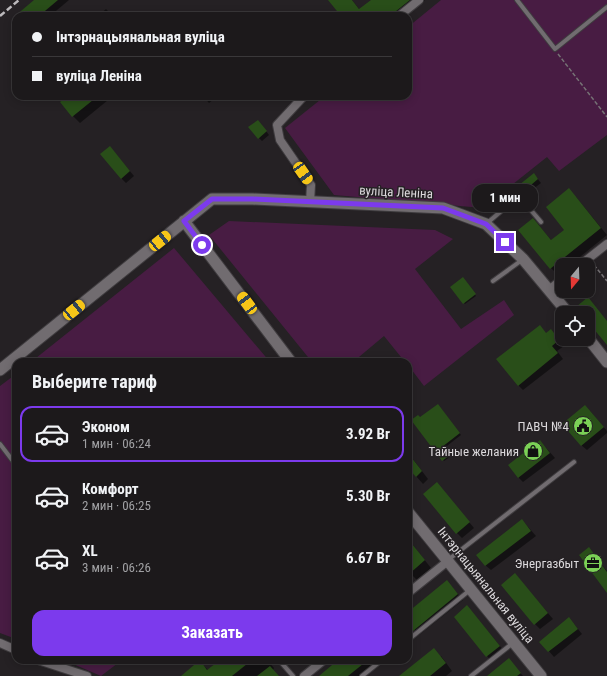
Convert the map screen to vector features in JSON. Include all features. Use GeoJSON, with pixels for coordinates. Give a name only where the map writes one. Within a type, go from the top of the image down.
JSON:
{"type":"FeatureCollection","features":[{"type":"Feature","properties":{"kind":"street"},"geometry":{"type":"LineString","coordinates":[[404,12],[419,0]]}},
{"type":"Feature","properties":{"kind":"street"},"geometry":{"type":"LineString","coordinates":[[300,100],[277,125],[280,140],[311,185],[310,202]]}},
{"type":"Feature","properties":{"kind":"street","name":"вуліца Леніна"},"geometry":{"type":"LineString","coordinates":[[15,358],[212,199],[253,199],[443,208],[486,224],[523,259],[562,306]]}},
{"type":"Feature","properties":{"kind":"street"},"geometry":{"type":"LineString","coordinates":[[184,221],[288,358]]}},
{"type":"Feature","properties":{"kind":"street"},"geometry":{"type":"LineString","coordinates":[[588,258],[607,244]]}},
{"type":"Feature","properties":{"kind":"street"},"geometry":{"type":"LineString","coordinates":[[549,290],[555,285]]}},
{"type":"Feature","properties":{"kind":"street"},"geometry":{"type":"LineString","coordinates":[[594,346],[607,362]]}},
{"type":"Feature","properties":{"kind":"street","name":"вуліца Леніна"},"geometry":{"type":"LineString","coordinates":[[0,370],[12,360]]}},
{"type":"Feature","properties":{"kind":"street","name":"Інтэрнацыянальная вуліца"},"geometry":{"type":"LineString","coordinates":[[412,517],[541,676]]}},
{"type":"Feature","properties":{"kind":"street"},"geometry":{"type":"LineString","coordinates":[[412,590],[448,561]]}},
{"type":"Feature","properties":{"kind":"street"},"geometry":{"type":"LineString","coordinates":[[0,643],[12,648]]}},
{"type":"Feature","properties":{"kind":"street"},"geometry":{"type":"LineString","coordinates":[[50,664],[87,676]]}},
{"type":"Feature","properties":{"kind":"street"},"geometry":{"type":"LineString","coordinates":[[304,676],[318,664]]}},
{"type":"Feature","properties":{"kind":"lane"},"geometry":{"type":"LineString","coordinates":[[517,0],[555,49],[606,8]]}},
{"type":"Feature","properties":{"kind":"lane"},"geometry":{"type":"LineString","coordinates":[[486,224],[519,196],[541,222]]}},
{"type":"Feature","properties":{"kind":"lane"},"geometry":{"type":"LineString","coordinates":[[493,281],[523,259]]}},
{"type":"Feature","properties":{"kind":"lane"},"geometry":{"type":"LineString","coordinates":[[0,444],[12,459]]}},
{"type":"Feature","properties":{"kind":"lane"},"geometry":{"type":"LineString","coordinates":[[448,561],[574,462]]}},
{"type":"Feature","properties":{"kind":"lane"},"geometry":{"type":"LineString","coordinates":[[412,637],[472,589]]}},
{"type":"Feature","properties":{"kind":"lane"},"geometry":{"type":"LineString","coordinates":[[471,676],[514,642]]}},
{"type":"Feature","properties":{"kind":"lane"},"geometry":{"type":"LineString","coordinates":[[283,664],[294,676]]}},
{"type":"Feature","properties":{"kind":"lane"},"geometry":{"type":"LineString","coordinates":[[362,676],[377,664]]}},
{"type":"Feature","properties":{"kind":"path"},"geometry":{"type":"LineString","coordinates":[[555,49],[607,117]]}},
{"type":"Feature","properties":{"kind":"path"},"geometry":{"type":"LineString","coordinates":[[595,266],[607,281]]}},
{"type":"Feature","properties":{"kind":"shaded area"},"geometry":{"type":"Polygon","coordinates":[[[441,0],[607,0],[607,135],[559,171],[547,157],[483,208],[334,195],[285,128],[320,100],[412,100],[412,24],[441,0]]]}},
{"type":"Feature","properties":{"kind":"shaded area"},"geometry":{"type":"Polygon","coordinates":[[[229,221],[435,230],[453,239],[415,269],[461,329],[504,300],[514,315],[424,386],[412,370],[412,358],[402,358],[384,336],[358,358],[309,358],[209,235],[229,221]]]}},
{"type":"Feature","properties":{"kind":"shaded area"},"geometry":{"type":"Polygon","coordinates":[[[174,248],[267,358],[36,358],[174,248]]]}},
{"type":"Feature","properties":{"kind":"shaded area"},"geometry":{"type":"Polygon","coordinates":[[[12,377],[12,638],[0,633],[0,386],[12,377]]]}},
{"type":"Feature","properties":{"kind":"shaded area"},"geometry":{"type":"Polygon","coordinates":[[[73,664],[117,664],[101,676],[73,664]]]}},
{"type":"Feature","properties":{"kind":"building"},"geometry":{"type":"Polygon","coordinates":[[[34,0],[58,0],[44,12],[20,12],[34,0]]]}},
{"type":"Feature","properties":{"kind":"building"},"geometry":{"type":"Polygon","coordinates":[[[328,0],[352,0],[359,9],[371,0],[410,0],[395,12],[338,12],[328,0]]]}},
{"type":"Feature","properties":{"kind":"building"},"geometry":{"type":"Polygon","coordinates":[[[62,100],[93,100],[72,117],[60,102],[62,100]]]}},
{"type":"Feature","properties":{"kind":"building"},"geometry":{"type":"Polygon","coordinates":[[[258,120],[267,131],[258,139],[248,127],[258,120]]]}},
{"type":"Feature","properties":{"kind":"building"},"geometry":{"type":"Polygon","coordinates":[[[110,146],[130,171],[121,179],[100,154],[110,146]]]}},
{"type":"Feature","properties":{"kind":"building"},"geometry":{"type":"Polygon","coordinates":[[[534,173],[538,179],[524,191],[519,185],[534,173]]]}},
{"type":"Feature","properties":{"kind":"building"},"geometry":{"type":"Polygon","coordinates":[[[569,188],[601,228],[564,258],[555,258],[555,265],[550,269],[518,230],[533,218],[551,240],[564,230],[546,207],[569,188]]]}},
{"type":"Feature","properties":{"kind":"building"},"geometry":{"type":"Polygon","coordinates":[[[463,277],[476,294],[463,304],[450,287],[463,277]]]}},
{"type":"Feature","properties":{"kind":"building"},"geometry":{"type":"Polygon","coordinates":[[[589,298],[607,321],[607,345],[595,330],[595,306],[577,306],[589,298]]]}},
{"type":"Feature","properties":{"kind":"building"},"geometry":{"type":"Polygon","coordinates":[[[540,325],[546,333],[551,329],[555,334],[555,343],[552,346],[558,353],[518,386],[496,359],[540,325]]]}},
{"type":"Feature","properties":{"kind":"building"},"geometry":{"type":"Polygon","coordinates":[[[438,404],[460,433],[442,447],[449,456],[442,461],[412,421],[412,419],[418,415],[420,417],[438,404]]]}},
{"type":"Feature","properties":{"kind":"building","name":"ПАВЧ №4"},"geometry":{"type":"Polygon","coordinates":[[[585,405],[604,427],[581,446],[562,424],[585,405]]]}},
{"type":"Feature","properties":{"kind":"building"},"geometry":{"type":"Polygon","coordinates":[[[540,440],[550,453],[518,478],[508,465],[540,440]]]}},
{"type":"Feature","properties":{"kind":"building"},"geometry":{"type":"Polygon","coordinates":[[[412,458],[422,471],[416,477],[412,472],[412,458]]]}},
{"type":"Feature","properties":{"kind":"building"},"geometry":{"type":"Polygon","coordinates":[[[437,482],[470,522],[456,534],[423,494],[437,482]]]}},
{"type":"Feature","properties":{"kind":"building"},"geometry":{"type":"Polygon","coordinates":[[[522,519],[531,531],[485,566],[476,555],[522,519]]]}},
{"type":"Feature","properties":{"kind":"building"},"geometry":{"type":"Polygon","coordinates":[[[412,544],[425,560],[412,571],[412,544]]]}},
{"type":"Feature","properties":{"kind":"building","name":"Энергазбыт"},"geometry":{"type":"Polygon","coordinates":[[[589,547],[607,572],[607,593],[579,555],[589,547]]]}},
{"type":"Feature","properties":{"kind":"building"},"geometry":{"type":"Polygon","coordinates":[[[515,573],[548,613],[534,625],[501,585],[515,573]]]}},
{"type":"Feature","properties":{"kind":"building"},"geometry":{"type":"Polygon","coordinates":[[[447,580],[458,594],[413,631],[412,609],[447,580]]]}},
{"type":"Feature","properties":{"kind":"building"},"geometry":{"type":"Polygon","coordinates":[[[467,605],[500,646],[486,657],[454,617],[467,605]]]}},
{"type":"Feature","properties":{"kind":"building"},"geometry":{"type":"Polygon","coordinates":[[[569,617],[578,629],[548,652],[539,642],[569,617]]]}},
{"type":"Feature","properties":{"kind":"building"},"geometry":{"type":"Polygon","coordinates":[[[434,648],[446,663],[430,676],[399,676],[434,648]]]}},
{"type":"Feature","properties":{"kind":"building"},"geometry":{"type":"Polygon","coordinates":[[[509,658],[521,673],[517,676],[487,676],[509,658]]]}},
{"type":"Feature","properties":{"kind":"building"},"geometry":{"type":"Polygon","coordinates":[[[195,664],[203,664],[207,670],[215,664],[247,664],[232,676],[181,676],[195,664]]]}},
{"type":"Feature","properties":{"kind":"building"},"geometry":{"type":"Polygon","coordinates":[[[333,664],[363,664],[348,676],[319,676],[333,664]]]}},
{"type":"Feature","properties":{"kind":"building"},"geometry":{"type":"Polygon","coordinates":[[[270,666],[279,676],[257,676],[270,666]]]}},
{"type":"Feature","properties":{"kind":"railway"},"geometry":{"type":"LineString","coordinates":[[0,16],[19,0]]}},
{"type":"Feature","properties":{"kind":"place","name":"ПАВЧ №4"},"geometry":{"type":"Point","coordinates":[583,426]}},
{"type":"Feature","properties":{"kind":"place","name":"Тайные желания"},"geometry":{"type":"Point","coordinates":[533,451]}},
{"type":"Feature","properties":{"kind":"place","name":"Энергазбыт"},"geometry":{"type":"Point","coordinates":[593,563]}},
{"type":"Feature","properties":{"kind":"route"},"geometry":{"type":"LineString","coordinates":[[202,245],[184,221],[212,199],[253,199],[443,208],[486,224],[505,242]]}}]}
